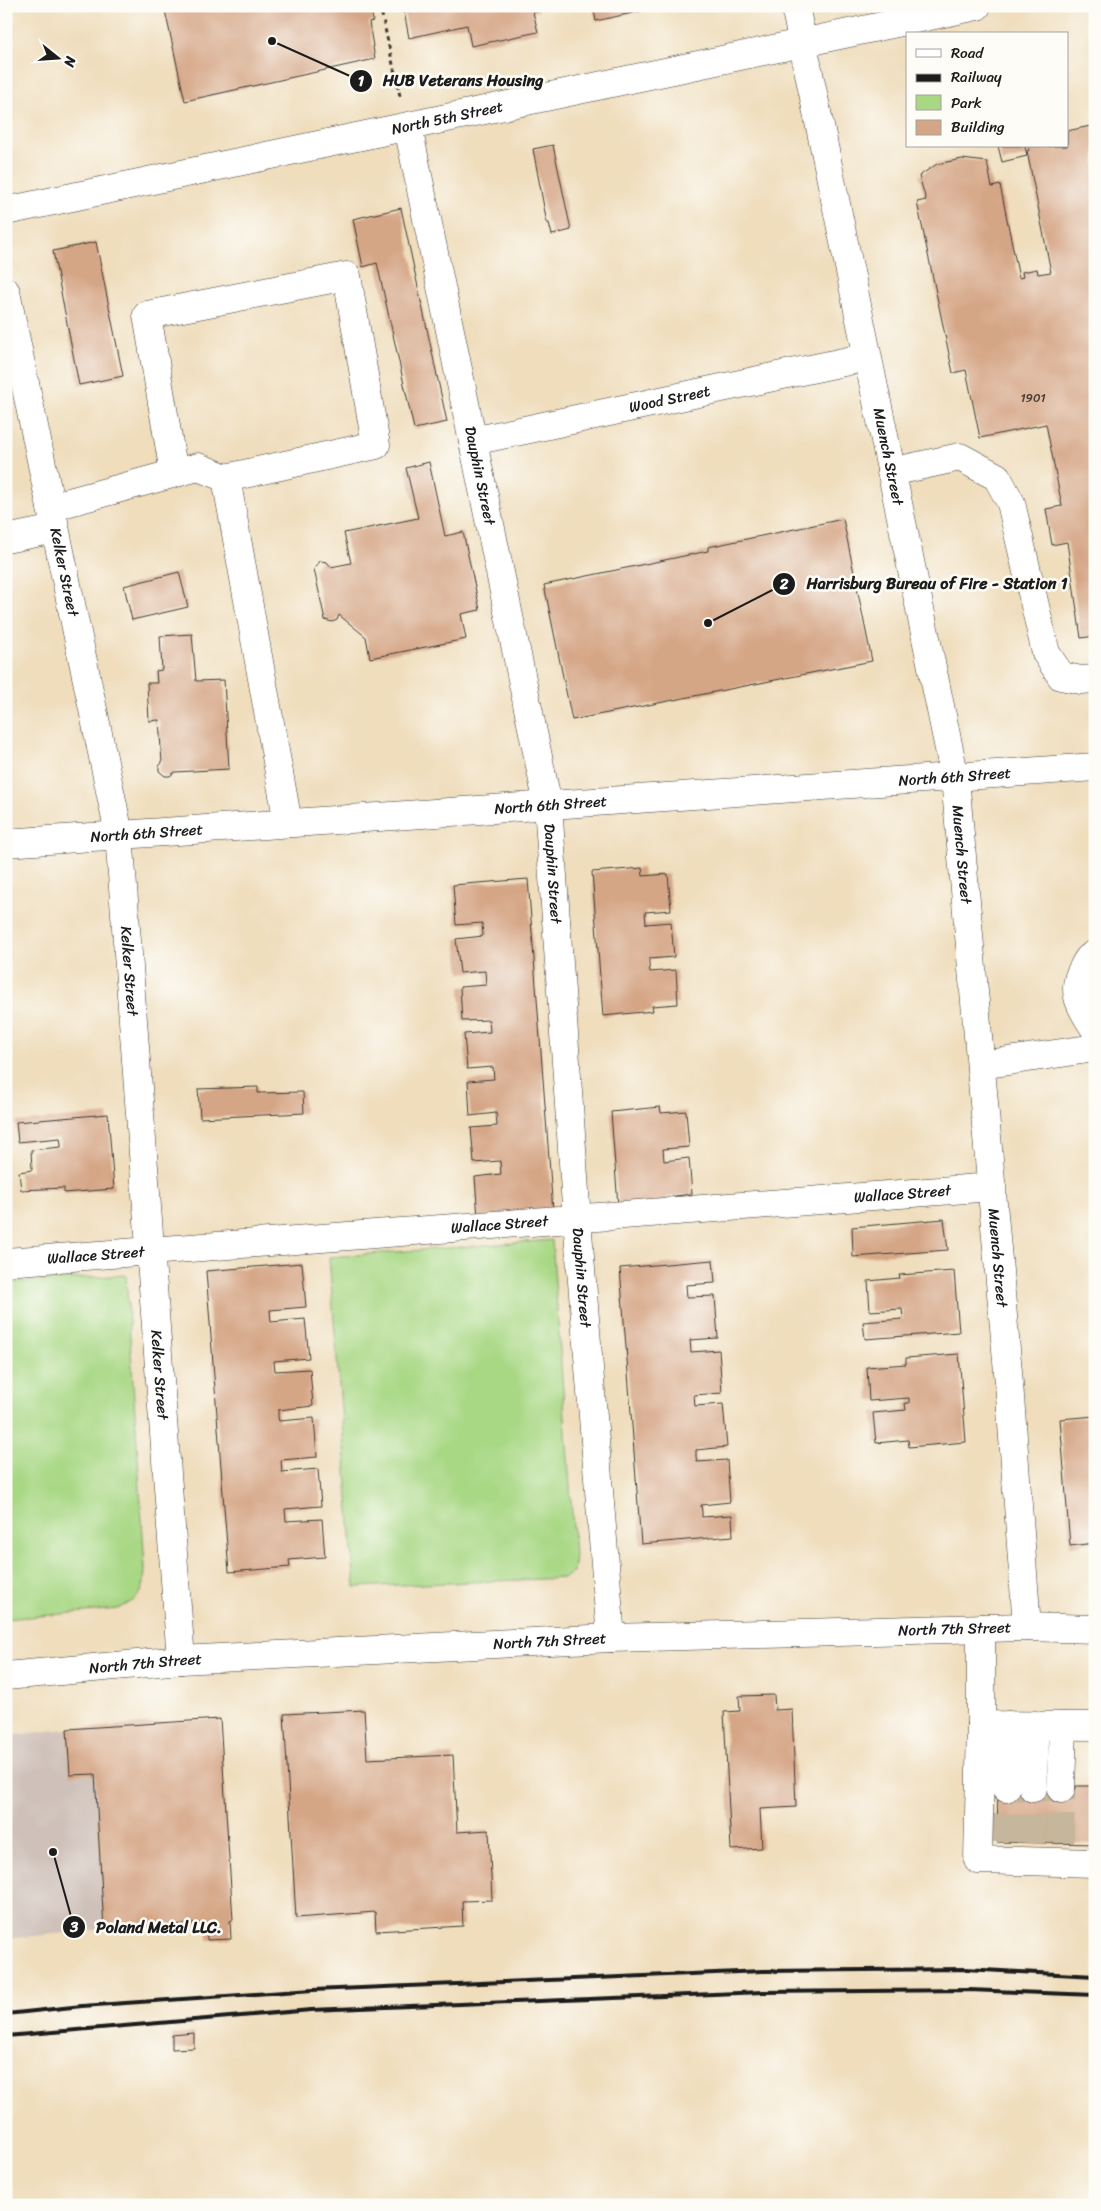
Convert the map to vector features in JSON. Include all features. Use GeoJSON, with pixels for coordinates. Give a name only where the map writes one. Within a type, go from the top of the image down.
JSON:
{"type":"FeatureCollection","features":[{"type":"Feature","properties":{"kind":"street","name":"Muench Street"},"geometry":{"type":"LineString","coordinates":[[795,6],[955,778],[992,1187],[1027,1627]]}},
{"type":"Feature","properties":{"kind":"street","name":"North 5th Street"},"geometry":{"type":"LineString","coordinates":[[6,212],[977,6]]}},
{"type":"Feature","properties":{"kind":"street","name":"Dauphin Street"},"geometry":{"type":"LineString","coordinates":[[408,127],[548,805],[577,1220],[611,1638]]}},
{"type":"Feature","properties":{"kind":"street"},"geometry":{"type":"LineString","coordinates":[[6,539],[53,518],[174,473],[198,466],[226,478],[376,445],[347,276],[147,316],[174,473]]}},
{"type":"Feature","properties":{"kind":"street","name":"Kelker Street"},"geometry":{"type":"LineString","coordinates":[[6,292],[119,834],[182,1660]]}},
{"type":"Feature","properties":{"kind":"street","name":"Wood Street"},"geometry":{"type":"LineString","coordinates":[[473,441],[868,357]]}},
{"type":"Feature","properties":{"kind":"street"},"geometry":{"type":"LineString","coordinates":[[891,472],[960,457],[997,477],[1011,503],[1046,653],[1061,676],[1080,680],[1095,679]]}},
{"type":"Feature","properties":{"kind":"street"},"geometry":{"type":"LineString","coordinates":[[226,478],[288,822]]}},
{"type":"Feature","properties":{"kind":"street","name":"North 6th Street"},"geometry":{"type":"LineString","coordinates":[[6,843],[1095,767]]}},
{"type":"Feature","properties":{"kind":"street"},"geometry":{"type":"LineString","coordinates":[[1095,954],[1090,956],[1078,976],[1076,992],[1080,1007],[1095,1030]]}},
{"type":"Feature","properties":{"kind":"street"},"geometry":{"type":"LineString","coordinates":[[980,1065],[1095,1048]]}},
{"type":"Feature","properties":{"kind":"street","name":"Wallace Street"},"geometry":{"type":"LineString","coordinates":[[6,1262],[992,1187]]}},
{"type":"Feature","properties":{"kind":"street","name":"North 7th Street"},"geometry":{"type":"LineString","coordinates":[[6,1676],[182,1660],[611,1638],[1027,1627],[1095,1629]]}},
{"type":"Feature","properties":{"kind":"street"},"geometry":{"type":"LineString","coordinates":[[981,1628],[994,1725],[1019,1788],[1035,1725]]}},
{"type":"Feature","properties":{"kind":"street"},"geometry":{"type":"LineString","coordinates":[[994,1725],[1095,1726]]}},
{"type":"Feature","properties":{"kind":"street"},"geometry":{"type":"LineString","coordinates":[[994,1725],[978,1860],[1018,1852],[1060,1853],[1095,1863]]}},
{"type":"Feature","properties":{"kind":"street"},"geometry":{"type":"LineString","coordinates":[[1061,1789],[1062,1726]]}},
{"type":"Feature","properties":{"kind":"path"},"geometry":{"type":"LineString","coordinates":[[380,6],[408,127]]}},
{"type":"Feature","properties":{"kind":"shaded area"},"geometry":{"type":"Polygon","coordinates":[[[67,1729],[70,1775],[95,1774],[104,1929],[6,1939],[6,1736],[67,1729]]]}},
{"type":"Feature","properties":{"kind":"green space"},"geometry":{"type":"Polygon","coordinates":[[[552,1240],[575,1555],[573,1572],[565,1578],[355,1587],[329,1257],[552,1240]]]}},
{"type":"Feature","properties":{"kind":"green space"},"geometry":{"type":"Polygon","coordinates":[[[126,1275],[145,1567],[142,1589],[137,1597],[118,1609],[6,1619],[6,1283],[126,1275]]]}},
{"type":"Feature","properties":{"kind":"building"},"geometry":{"type":"Polygon","coordinates":[[[164,6],[371,6],[373,21],[369,22],[375,59],[185,101],[164,6]]]}},
{"type":"Feature","properties":{"kind":"building"},"geometry":{"type":"Polygon","coordinates":[[[403,6],[538,6],[539,11],[533,12],[538,32],[471,46],[467,25],[409,38],[403,6]]]}},
{"type":"Feature","properties":{"kind":"building"},"geometry":{"type":"Polygon","coordinates":[[[593,6],[659,6],[659,7],[596,21],[593,6]]]}},
{"type":"Feature","properties":{"kind":"building"},"geometry":{"type":"Polygon","coordinates":[[[1095,125],[1095,636],[1081,638],[1067,542],[1052,545],[1046,509],[1062,506],[1046,424],[980,438],[966,370],[953,373],[917,202],[926,200],[919,176],[937,164],[962,159],[987,162],[992,187],[1000,185],[1019,278],[1023,277],[1022,272],[1037,269],[1038,274],[1051,272],[1027,151],[1029,148],[1068,148],[1068,131],[1095,125]]]}},
{"type":"Feature","properties":{"kind":"building"},"geometry":{"type":"Polygon","coordinates":[[[553,145],[571,230],[552,235],[549,223],[547,223],[533,149],[553,145]]]}},
{"type":"Feature","properties":{"kind":"building"},"geometry":{"type":"Polygon","coordinates":[[[998,148],[1025,148],[1027,156],[1002,162],[998,148]]]}},
{"type":"Feature","properties":{"kind":"building"},"geometry":{"type":"Polygon","coordinates":[[[401,208],[447,422],[414,429],[377,263],[363,267],[353,219],[401,208]]]}},
{"type":"Feature","properties":{"kind":"building"},"geometry":{"type":"Polygon","coordinates":[[[96,242],[123,376],[79,385],[53,251],[96,242]]]}},
{"type":"Feature","properties":{"kind":"building"},"geometry":{"type":"Polygon","coordinates":[[[429,462],[445,536],[463,532],[480,610],[461,614],[466,639],[370,658],[366,637],[339,615],[337,620],[332,622],[325,620],[314,569],[320,561],[327,562],[331,567],[351,563],[344,533],[418,518],[406,468],[429,462]]]}},
{"type":"Feature","properties":{"kind":"building"},"geometry":{"type":"Polygon","coordinates":[[[843,519],[872,661],[572,720],[544,585],[708,551],[708,547],[843,519]]]}},
{"type":"Feature","properties":{"kind":"building"},"geometry":{"type":"Polygon","coordinates":[[[179,572],[188,607],[132,620],[124,586],[179,572]]]}},
{"type":"Feature","properties":{"kind":"building"},"geometry":{"type":"Polygon","coordinates":[[[192,634],[196,681],[224,680],[229,769],[175,772],[170,776],[165,776],[159,771],[159,766],[162,763],[159,720],[149,721],[147,683],[157,683],[156,671],[162,670],[160,636],[192,634]]]}},
{"type":"Feature","properties":{"kind":"building"},"geometry":{"type":"Polygon","coordinates":[[[642,868],[643,876],[668,874],[671,910],[645,912],[646,924],[671,922],[674,957],[649,959],[649,965],[650,972],[676,970],[678,1004],[652,1006],[653,1011],[603,1016],[592,872],[642,868]]]}},
{"type":"Feature","properties":{"kind":"building"},"geometry":{"type":"Polygon","coordinates":[[[528,879],[553,1212],[478,1218],[475,1177],[501,1174],[500,1161],[474,1163],[471,1128],[497,1126],[496,1113],[470,1116],[468,1081],[494,1079],[493,1067],[467,1069],[464,1034],[490,1032],[489,1020],[462,1021],[460,987],[486,985],[485,971],[460,973],[456,939],[483,936],[482,923],[456,925],[453,885],[528,879]]]}},
{"type":"Feature","properties":{"kind":"building"},"geometry":{"type":"Polygon","coordinates":[[[258,1087],[258,1093],[303,1092],[304,1113],[200,1118],[198,1089],[258,1087]]]}},
{"type":"Feature","properties":{"kind":"building"},"geometry":{"type":"Polygon","coordinates":[[[660,1107],[661,1113],[686,1111],[689,1147],[663,1149],[664,1161],[689,1158],[692,1194],[667,1197],[667,1203],[618,1206],[611,1112],[660,1107]]]}},
{"type":"Feature","properties":{"kind":"building"},"geometry":{"type":"Polygon","coordinates":[[[108,1114],[114,1189],[64,1193],[64,1188],[21,1190],[19,1172],[32,1170],[31,1150],[61,1147],[61,1144],[60,1138],[18,1142],[16,1122],[108,1114]]]}},
{"type":"Feature","properties":{"kind":"building"},"geometry":{"type":"Polygon","coordinates":[[[944,1219],[948,1250],[853,1257],[852,1227],[944,1219]]]}},
{"type":"Feature","properties":{"kind":"building"},"geometry":{"type":"Polygon","coordinates":[[[713,1260],[715,1283],[686,1285],[687,1297],[715,1296],[718,1338],[690,1340],[691,1352],[719,1350],[722,1393],[694,1395],[695,1406],[723,1404],[727,1447],[696,1450],[696,1457],[697,1462],[727,1460],[730,1502],[701,1505],[702,1517],[732,1515],[733,1536],[641,1544],[620,1268],[713,1260]]]}},
{"type":"Feature","properties":{"kind":"building"},"geometry":{"type":"Polygon","coordinates":[[[302,1263],[306,1307],[270,1310],[271,1322],[305,1319],[309,1358],[274,1361],[275,1371],[310,1369],[313,1406],[278,1410],[278,1417],[279,1421],[314,1418],[317,1457],[281,1460],[282,1472],[318,1469],[321,1506],[285,1509],[286,1521],[322,1519],[325,1557],[289,1560],[290,1567],[229,1572],[206,1271],[302,1263]]]}},
{"type":"Feature","properties":{"kind":"building"},"geometry":{"type":"Polygon","coordinates":[[[954,1271],[959,1332],[865,1339],[863,1322],[903,1319],[902,1309],[870,1311],[868,1281],[900,1278],[899,1275],[954,1271]]]}},
{"type":"Feature","properties":{"kind":"building"},"geometry":{"type":"Polygon","coordinates":[[[959,1354],[966,1442],[909,1447],[908,1440],[876,1443],[873,1413],[906,1410],[905,1403],[909,1403],[909,1398],[869,1401],[867,1367],[906,1364],[906,1358],[959,1354]]]}},
{"type":"Feature","properties":{"kind":"building"},"geometry":{"type":"Polygon","coordinates":[[[1095,1416],[1095,1543],[1070,1546],[1060,1419],[1095,1416]]]}},
{"type":"Feature","properties":{"kind":"building"},"geometry":{"type":"Polygon","coordinates":[[[774,1695],[775,1710],[792,1709],[796,1807],[760,1809],[762,1848],[731,1850],[724,1712],[740,1711],[739,1696],[774,1695]]]}},
{"type":"Feature","properties":{"kind":"building"},"geometry":{"type":"Polygon","coordinates":[[[364,1710],[367,1759],[453,1755],[457,1832],[489,1830],[492,1900],[462,1901],[463,1926],[376,1931],[375,1912],[296,1918],[284,1714],[364,1710]]]}},
{"type":"Feature","properties":{"kind":"building"},"geometry":{"type":"Polygon","coordinates":[[[220,1719],[233,1920],[230,1921],[231,1939],[207,1940],[206,1923],[104,1929],[95,1774],[70,1775],[67,1729],[220,1719]]]}},
{"type":"Feature","properties":{"kind":"building"},"geometry":{"type":"Polygon","coordinates":[[[1076,1786],[1095,1786],[1095,1844],[997,1842],[998,1788],[1076,1789],[1076,1786]]]}},
{"type":"Feature","properties":{"kind":"building"},"geometry":{"type":"Polygon","coordinates":[[[194,2033],[194,2048],[172,2049],[172,2035],[194,2033]]]}},
{"type":"Feature","properties":{"kind":"tunnel"},"geometry":{"type":"LineString","coordinates":[[1005,1842],[1006,1788]]}},
{"type":"Feature","properties":{"kind":"tunnel"},"geometry":{"type":"LineString","coordinates":[[1031,1843],[1033,1788]]}},
{"type":"Feature","properties":{"kind":"tunnel"},"geometry":{"type":"LineString","coordinates":[[1060,1843],[1061,1789]]}},
{"type":"Feature","properties":{"kind":"railway"},"geometry":{"type":"LineString","coordinates":[[6,2014],[82,2006],[313,1990],[762,1971],[965,1969],[1095,1976]]}},
{"type":"Feature","properties":{"kind":"railway"},"geometry":{"type":"LineString","coordinates":[[6,2036],[311,2010],[763,1992],[969,1990],[1095,1995]]}},
{"type":"Feature","properties":{"kind":"place","name":"HUB Veterans Housing"},"geometry":{"type":"Point","coordinates":[272,41]}},
{"type":"Feature","properties":{"kind":"place","name":"Harrisburg Bureau of Fire - Station 1"},"geometry":{"type":"Point","coordinates":[708,623]}},
{"type":"Feature","properties":{"kind":"place","name":"Poland Metal LLC."},"geometry":{"type":"Point","coordinates":[53,1852]}}]}
